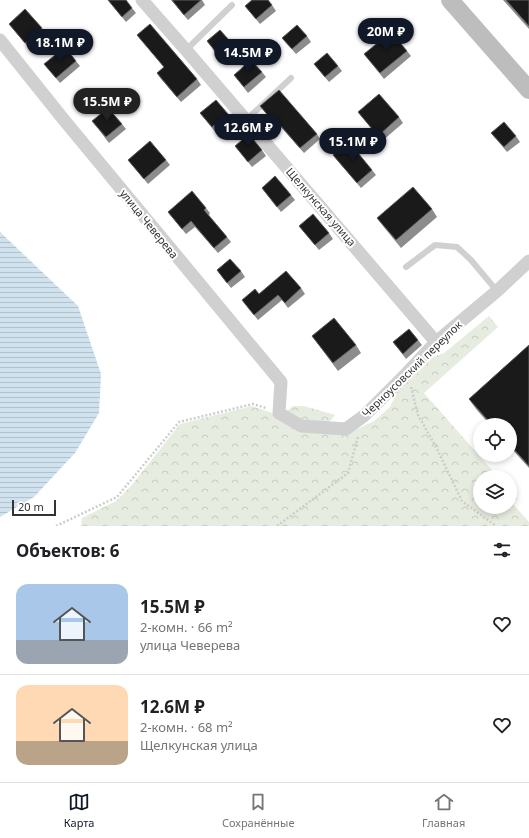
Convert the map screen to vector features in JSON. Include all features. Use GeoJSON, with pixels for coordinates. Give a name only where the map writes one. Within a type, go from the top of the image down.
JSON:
{"type":"FeatureCollection","features":[{"type":"Feature","properties":{"kind":"main road"},"geometry":{"type":"LineString","coordinates":[[450,0],[529,90]]}},
{"type":"Feature","properties":{"kind":"street","name":"Щелкунская улица"},"geometry":{"type":"LineString","coordinates":[[142,0],[436,342]]}},
{"type":"Feature","properties":{"kind":"street","name":"улица Чеверева"},"geometry":{"type":"LineString","coordinates":[[0,40],[64,120],[281,382],[280,413]]}},
{"type":"Feature","properties":{"kind":"street","name":"Черноусовский переулок"},"geometry":{"type":"LineString","coordinates":[[280,413],[301,426],[346,429],[365,415],[436,342],[528,265]]}},
{"type":"Feature","properties":{"kind":"lane"},"geometry":{"type":"LineString","coordinates":[[186,50],[232,5]]}},
{"type":"Feature","properties":{"kind":"lane"},"geometry":{"type":"LineString","coordinates":[[246,120],[291,78]]}},
{"type":"Feature","properties":{"kind":"lane"},"geometry":{"type":"LineString","coordinates":[[406,267],[436,245],[456,246],[471,260],[497,290]]}},
{"type":"Feature","properties":{"kind":"path"},"geometry":{"type":"LineString","coordinates":[[407,373],[418,415],[437,449],[462,501],[496,526]]}},
{"type":"Feature","properties":{"kind":"path"},"geometry":{"type":"LineString","coordinates":[[56,526],[117,497],[179,422],[253,404],[280,413]]}},
{"type":"Feature","properties":{"kind":"path"},"geometry":{"type":"LineString","coordinates":[[277,526],[348,473],[365,415]]}},
{"type":"Feature","properties":{"kind":"green space"},"geometry":{"type":"Polygon","coordinates":[[[489,316],[498,327],[424,393],[473,449],[473,462],[485,462],[492,470],[473,470],[473,514],[517,514],[517,509],[529,522],[529,526],[81,526],[82,518],[116,501],[131,486],[180,424],[252,406],[281,416],[293,406],[304,406],[335,415],[329,423],[345,435],[374,421],[390,407],[397,392],[433,357],[444,353],[489,316]]]}},
{"type":"Feature","properties":{"kind":"water"},"geometry":{"type":"Polygon","coordinates":[[[0,232],[78,306],[101,374],[99,413],[75,453],[34,497],[0,517],[0,232]]]}},
{"type":"Feature","properties":{"kind":"building"},"geometry":{"type":"Polygon","coordinates":[[[108,0],[126,0],[132,8],[122,17],[108,0]]]}},
{"type":"Feature","properties":{"kind":"building"},"geometry":{"type":"Polygon","coordinates":[[[172,0],[201,0],[184,15],[172,0]]]}},
{"type":"Feature","properties":{"kind":"building"},"geometry":{"type":"Polygon","coordinates":[[[252,0],[268,0],[272,5],[256,19],[245,6],[252,0]]]}},
{"type":"Feature","properties":{"kind":"building"},"geometry":{"type":"Polygon","coordinates":[[[506,0],[529,0],[529,26],[506,0]]]}},
{"type":"Feature","properties":{"kind":"building"},"geometry":{"type":"Polygon","coordinates":[[[25,9],[42,28],[25,43],[9,24],[25,9]]]}},
{"type":"Feature","properties":{"kind":"building"},"geometry":{"type":"Polygon","coordinates":[[[150,24],[197,79],[177,97],[157,73],[164,67],[137,35],[150,24]]]}},
{"type":"Feature","properties":{"kind":"building"},"geometry":{"type":"Polygon","coordinates":[[[297,25],[307,36],[292,49],[282,38],[297,25]]]}},
{"type":"Feature","properties":{"kind":"building"},"geometry":{"type":"Polygon","coordinates":[[[220,30],[229,40],[216,52],[207,41],[220,30]]]}},
{"type":"Feature","properties":{"kind":"building"},"geometry":{"type":"Polygon","coordinates":[[[391,32],[407,51],[380,73],[364,54],[391,32]]]}},
{"type":"Feature","properties":{"kind":"building"},"geometry":{"type":"Polygon","coordinates":[[[65,47],[76,61],[56,78],[44,64],[65,47]]]}},
{"type":"Feature","properties":{"kind":"building"},"geometry":{"type":"Polygon","coordinates":[[[327,53],[338,66],[325,77],[314,64],[327,53]]]}},
{"type":"Feature","properties":{"kind":"building"},"geometry":{"type":"Polygon","coordinates":[[[251,60],[262,72],[244,87],[234,75],[251,60]]]}},
{"type":"Feature","properties":{"kind":"building"},"geometry":{"type":"Polygon","coordinates":[[[279,90],[317,134],[300,148],[274,118],[272,120],[260,106],[279,90]]]}},
{"type":"Feature","properties":{"kind":"building"},"geometry":{"type":"Polygon","coordinates":[[[379,94],[399,117],[378,136],[358,112],[379,94]]]}},
{"type":"Feature","properties":{"kind":"building"},"geometry":{"type":"Polygon","coordinates":[[[216,100],[228,114],[212,127],[200,113],[216,100]]]}},
{"type":"Feature","properties":{"kind":"building"},"geometry":{"type":"Polygon","coordinates":[[[108,108],[122,124],[106,137],[92,121],[108,108]]]}},
{"type":"Feature","properties":{"kind":"building"},"geometry":{"type":"Polygon","coordinates":[[[504,122],[516,136],[504,147],[491,133],[504,122]]]}},
{"type":"Feature","properties":{"kind":"building"},"geometry":{"type":"Polygon","coordinates":[[[249,134],[262,150],[248,162],[235,146],[249,134]]]}},
{"type":"Feature","properties":{"kind":"building"},"geometry":{"type":"Polygon","coordinates":[[[150,141],[166,160],[144,179],[128,160],[150,141]]]}},
{"type":"Feature","properties":{"kind":"building"},"geometry":{"type":"Polygon","coordinates":[[[349,142],[372,170],[357,183],[333,155],[349,142]]]}},
{"type":"Feature","properties":{"kind":"building"},"geometry":{"type":"Polygon","coordinates":[[[275,176],[291,195],[277,207],[262,188],[275,176]]]}},
{"type":"Feature","properties":{"kind":"building"},"geometry":{"type":"Polygon","coordinates":[[[413,187],[432,209],[396,240],[377,218],[413,187]]]}},
{"type":"Feature","properties":{"kind":"building"},"geometry":{"type":"Polygon","coordinates":[[[192,191],[206,208],[204,210],[227,237],[214,248],[191,221],[182,229],[168,212],[192,191]]]}},
{"type":"Feature","properties":{"kind":"building"},"geometry":{"type":"Polygon","coordinates":[[[313,214],[329,233],[315,245],[299,226],[313,214]]]}},
{"type":"Feature","properties":{"kind":"building"},"geometry":{"type":"Polygon","coordinates":[[[230,259],[241,271],[227,283],[217,270],[230,259]]]}},
{"type":"Feature","properties":{"kind":"building"},"geometry":{"type":"Polygon","coordinates":[[[286,271],[301,288],[285,303],[278,295],[254,315],[242,300],[255,289],[259,294],[286,271]]]}},
{"type":"Feature","properties":{"kind":"building"},"geometry":{"type":"Polygon","coordinates":[[[334,318],[356,345],[333,363],[312,336],[334,318]]]}},
{"type":"Feature","properties":{"kind":"building"},"geometry":{"type":"Polygon","coordinates":[[[409,329],[418,340],[403,354],[393,342],[409,329]]]}},
{"type":"Feature","properties":{"kind":"building"},"geometry":{"type":"Polygon","coordinates":[[[529,345],[529,466],[517,453],[517,418],[486,418],[469,399],[529,345]]]}}]}
